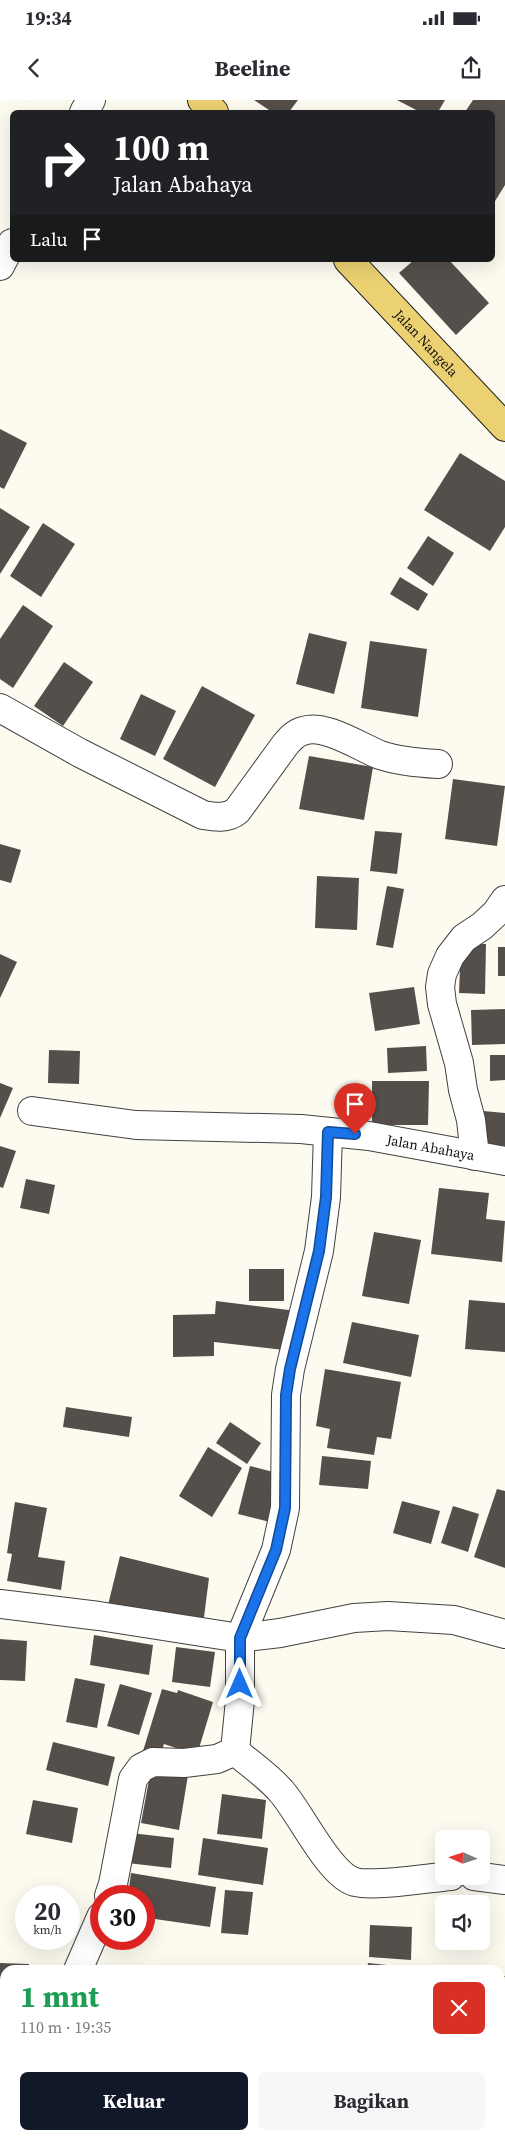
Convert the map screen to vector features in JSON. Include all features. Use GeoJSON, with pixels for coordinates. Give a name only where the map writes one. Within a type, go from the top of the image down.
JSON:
{"type":"FeatureCollection","features":[{"type":"Feature","properties":{"kind":"main road"},"geometry":{"type":"LineString","coordinates":[[202,100],[212,110]]}},
{"type":"Feature","properties":{"kind":"main road","name":"Jalan Nangela"},"geometry":{"type":"LineString","coordinates":[[350,262],[505,427]]}},
{"type":"Feature","properties":{"kind":"street"},"geometry":{"type":"LineString","coordinates":[[0,266],[10,247]]}},
{"type":"Feature","properties":{"kind":"street"},"geometry":{"type":"LineString","coordinates":[[0,708],[80,753],[203,815],[216,817],[233,814],[237,811],[285,745],[294,735],[304,730],[315,730],[340,736],[388,757],[438,764]]}},
{"type":"Feature","properties":{"kind":"street"},"geometry":{"type":"LineString","coordinates":[[475,1156],[472,1120],[463,1090],[459,1063],[442,1004],[440,987],[442,974],[450,956],[464,938],[482,926],[496,913],[505,900]]}},
{"type":"Feature","properties":{"kind":"street","name":"Jalan Abahaya"},"geometry":{"type":"LineString","coordinates":[[32,1111],[136,1125],[291,1129],[369,1136],[505,1161]]}},
{"type":"Feature","properties":{"kind":"street"},"geometry":{"type":"LineString","coordinates":[[235,1750],[240,1700],[240,1638],[276,1550],[285,1508],[286,1395],[290,1369],[319,1251],[326,1197],[328,1132]]}},
{"type":"Feature","properties":{"kind":"street"},"geometry":{"type":"LineString","coordinates":[[0,1604],[90,1615],[240,1638],[280,1633],[354,1618],[388,1616],[454,1620],[505,1634]]}},
{"type":"Feature","properties":{"kind":"street"},"geometry":{"type":"LineString","coordinates":[[235,1750],[281,1790],[335,1868],[352,1881],[382,1882],[435,1877]]}},
{"type":"Feature","properties":{"kind":"street"},"geometry":{"type":"LineString","coordinates":[[112,1885],[133,1780],[140,1768],[153,1762],[184,1763],[217,1759],[235,1750]]}},
{"type":"Feature","properties":{"kind":"street"},"geometry":{"type":"LineString","coordinates":[[490,1878],[505,1880]]}},
{"type":"Feature","properties":{"kind":"street"},"geometry":{"type":"LineString","coordinates":[[80,1965],[90,1942]]}},
{"type":"Feature","properties":{"kind":"building"},"geometry":{"type":"Polygon","coordinates":[[[254,100],[298,100],[290,110],[269,110],[254,100]]]}},
{"type":"Feature","properties":{"kind":"building"},"geometry":{"type":"Polygon","coordinates":[[[397,100],[445,100],[439,110],[416,110],[397,100]]]}},
{"type":"Feature","properties":{"kind":"building"},"geometry":{"type":"Polygon","coordinates":[[[473,100],[505,100],[505,185],[495,201],[495,110],[466,110],[473,100]]]}},
{"type":"Feature","properties":{"kind":"building"},"geometry":{"type":"Polygon","coordinates":[[[412,262],[451,262],[489,303],[456,335],[399,273],[412,262]]]}},
{"type":"Feature","properties":{"kind":"building"},"geometry":{"type":"Polygon","coordinates":[[[0,429],[27,443],[4,489],[0,487],[0,429]]]}},
{"type":"Feature","properties":{"kind":"building"},"geometry":{"type":"Polygon","coordinates":[[[460,453],[505,481],[505,527],[490,551],[424,510],[460,453]]]}},
{"type":"Feature","properties":{"kind":"building"},"geometry":{"type":"Polygon","coordinates":[[[0,508],[30,527],[0,574],[0,508]]]}},
{"type":"Feature","properties":{"kind":"building"},"geometry":{"type":"Polygon","coordinates":[[[43,523],[75,544],[41,597],[10,576],[43,523]]]}},
{"type":"Feature","properties":{"kind":"building"},"geometry":{"type":"Polygon","coordinates":[[[428,536],[454,553],[433,586],[407,568],[428,536]]]}},
{"type":"Feature","properties":{"kind":"building"},"geometry":{"type":"Polygon","coordinates":[[[400,577],[428,594],[418,611],[390,594],[400,577]]]}},
{"type":"Feature","properties":{"kind":"building"},"geometry":{"type":"Polygon","coordinates":[[[23,605],[53,626],[13,688],[0,679],[0,639],[23,605]]]}},
{"type":"Feature","properties":{"kind":"building"},"geometry":{"type":"Polygon","coordinates":[[[309,633],[347,642],[334,694],[296,684],[309,633]]]}},
{"type":"Feature","properties":{"kind":"building"},"geometry":{"type":"Polygon","coordinates":[[[370,641],[427,649],[418,717],[361,708],[370,641]]]}},
{"type":"Feature","properties":{"kind":"building"},"geometry":{"type":"Polygon","coordinates":[[[64,662],[93,682],[63,726],[34,706],[64,662]]]}},
{"type":"Feature","properties":{"kind":"building"},"geometry":{"type":"Polygon","coordinates":[[[202,686],[255,715],[215,787],[163,759],[202,686]]]}},
{"type":"Feature","properties":{"kind":"building"},"geometry":{"type":"Polygon","coordinates":[[[141,694],[176,711],[155,756],[120,739],[141,694]]]}},
{"type":"Feature","properties":{"kind":"building"},"geometry":{"type":"Polygon","coordinates":[[[309,756],[373,767],[364,820],[299,809],[309,756]]]}},
{"type":"Feature","properties":{"kind":"building"},"geometry":{"type":"Polygon","coordinates":[[[453,779],[505,786],[497,846],[445,839],[453,779]]]}},
{"type":"Feature","properties":{"kind":"building"},"geometry":{"type":"Polygon","coordinates":[[[375,831],[402,833],[397,874],[370,871],[375,831]]]}},
{"type":"Feature","properties":{"kind":"building"},"geometry":{"type":"Polygon","coordinates":[[[0,844],[21,850],[11,883],[0,880],[0,844]]]}},
{"type":"Feature","properties":{"kind":"building"},"geometry":{"type":"Polygon","coordinates":[[[317,876],[359,878],[357,930],[315,928],[317,876]]]}},
{"type":"Feature","properties":{"kind":"building"},"geometry":{"type":"Polygon","coordinates":[[[387,886],[404,889],[393,948],[376,945],[387,886]]]}},
{"type":"Feature","properties":{"kind":"building"},"geometry":{"type":"Polygon","coordinates":[[[461,943],[486,944],[485,994],[459,993],[461,943]]]}},
{"type":"Feature","properties":{"kind":"building"},"geometry":{"type":"Polygon","coordinates":[[[498,947],[505,947],[505,976],[498,976],[498,947]]]}},
{"type":"Feature","properties":{"kind":"building"},"geometry":{"type":"Polygon","coordinates":[[[0,954],[17,962],[0,998],[0,954]]]}},
{"type":"Feature","properties":{"kind":"building"},"geometry":{"type":"Polygon","coordinates":[[[414,987],[420,1024],[375,1031],[369,993],[414,987]]]}},
{"type":"Feature","properties":{"kind":"building"},"geometry":{"type":"Polygon","coordinates":[[[505,1009],[505,1044],[472,1045],[471,1010],[505,1009]]]}},
{"type":"Feature","properties":{"kind":"building"},"geometry":{"type":"Polygon","coordinates":[[[426,1046],[427,1071],[388,1073],[387,1048],[426,1046]]]}},
{"type":"Feature","properties":{"kind":"building"},"geometry":{"type":"Polygon","coordinates":[[[49,1050],[80,1051],[79,1084],[48,1083],[49,1050]]]}},
{"type":"Feature","properties":{"kind":"building"},"geometry":{"type":"Polygon","coordinates":[[[490,1055],[505,1055],[505,1080],[490,1081],[490,1055]]]}},
{"type":"Feature","properties":{"kind":"building"},"geometry":{"type":"Polygon","coordinates":[[[372,1081],[429,1081],[428,1125],[372,1125],[372,1081]]]}},
{"type":"Feature","properties":{"kind":"building"},"geometry":{"type":"Polygon","coordinates":[[[0,1083],[13,1088],[0,1118],[0,1083]]]}},
{"type":"Feature","properties":{"kind":"building"},"geometry":{"type":"Polygon","coordinates":[[[483,1111],[505,1113],[505,1146],[481,1144],[483,1111]]]}},
{"type":"Feature","properties":{"kind":"building"},"geometry":{"type":"Polygon","coordinates":[[[0,1146],[16,1151],[3,1188],[0,1187],[0,1146]]]}},
{"type":"Feature","properties":{"kind":"building"},"geometry":{"type":"Polygon","coordinates":[[[26,1179],[55,1185],[49,1214],[20,1208],[26,1179]]]}},
{"type":"Feature","properties":{"kind":"building"},"geometry":{"type":"Polygon","coordinates":[[[439,1188],[489,1193],[486,1219],[505,1221],[502,1262],[431,1254],[439,1188]]]}},
{"type":"Feature","properties":{"kind":"building"},"geometry":{"type":"Polygon","coordinates":[[[374,1232],[421,1240],[409,1304],[362,1296],[374,1232]]]}},
{"type":"Feature","properties":{"kind":"building"},"geometry":{"type":"Polygon","coordinates":[[[249,1269],[284,1269],[284,1301],[249,1301],[249,1269]]]}},
{"type":"Feature","properties":{"kind":"building"},"geometry":{"type":"Polygon","coordinates":[[[469,1300],[505,1303],[505,1352],[465,1349],[469,1300]]]}},
{"type":"Feature","properties":{"kind":"building"},"geometry":{"type":"Polygon","coordinates":[[[216,1301],[297,1311],[292,1351],[214,1342],[214,1356],[173,1357],[173,1315],[215,1314],[216,1301]]]}},
{"type":"Feature","properties":{"kind":"building"},"geometry":{"type":"Polygon","coordinates":[[[352,1322],[419,1335],[411,1377],[343,1363],[352,1322]]]}},
{"type":"Feature","properties":{"kind":"building"},"geometry":{"type":"Polygon","coordinates":[[[325,1369],[401,1382],[391,1439],[377,1437],[374,1455],[327,1448],[330,1429],[316,1426],[325,1369]]]}},
{"type":"Feature","properties":{"kind":"building"},"geometry":{"type":"Polygon","coordinates":[[[66,1407],[132,1417],[129,1437],[63,1427],[66,1407]]]}},
{"type":"Feature","properties":{"kind":"building"},"geometry":{"type":"Polygon","coordinates":[[[230,1422],[261,1443],[247,1464],[216,1443],[230,1422]]]}},
{"type":"Feature","properties":{"kind":"building"},"geometry":{"type":"Polygon","coordinates":[[[208,1447],[242,1468],[212,1517],[179,1496],[208,1447]]]}},
{"type":"Feature","properties":{"kind":"building"},"geometry":{"type":"Polygon","coordinates":[[[322,1456],[371,1461],[368,1489],[319,1485],[322,1456]]]}},
{"type":"Feature","properties":{"kind":"building"},"geometry":{"type":"Polygon","coordinates":[[[250,1466],[281,1474],[270,1522],[238,1514],[250,1466]]]}},
{"type":"Feature","properties":{"kind":"building"},"geometry":{"type":"Polygon","coordinates":[[[497,1489],[505,1491],[505,1568],[474,1557],[497,1489]]]}},
{"type":"Feature","properties":{"kind":"building"},"geometry":{"type":"Polygon","coordinates":[[[402,1501],[440,1511],[431,1544],[393,1533],[402,1501]]]}},
{"type":"Feature","properties":{"kind":"building"},"geometry":{"type":"Polygon","coordinates":[[[15,1502],[47,1508],[38,1557],[65,1561],[61,1590],[7,1581],[12,1554],[7,1553],[15,1502]]]}},
{"type":"Feature","properties":{"kind":"building"},"geometry":{"type":"Polygon","coordinates":[[[453,1506],[479,1514],[468,1552],[441,1543],[453,1506]]]}},
{"type":"Feature","properties":{"kind":"building"},"geometry":{"type":"Polygon","coordinates":[[[120,1556],[209,1578],[203,1625],[108,1605],[120,1556]]]}},
{"type":"Feature","properties":{"kind":"building"},"geometry":{"type":"Polygon","coordinates":[[[94,1635],[153,1645],[149,1675],[90,1665],[94,1635]]]}},
{"type":"Feature","properties":{"kind":"building"},"geometry":{"type":"Polygon","coordinates":[[[0,1639],[27,1641],[25,1681],[0,1680],[0,1639]]]}},
{"type":"Feature","properties":{"kind":"building"},"geometry":{"type":"Polygon","coordinates":[[[176,1647],[215,1652],[210,1687],[172,1682],[176,1647]]]}},
{"type":"Feature","properties":{"kind":"building"},"geometry":{"type":"Polygon","coordinates":[[[75,1678],[105,1684],[97,1728],[66,1722],[75,1678]]]}},
{"type":"Feature","properties":{"kind":"building"},"geometry":{"type":"Polygon","coordinates":[[[120,1684],[152,1693],[139,1735],[107,1726],[120,1684]]]}},
{"type":"Feature","properties":{"kind":"building"},"geometry":{"type":"Polygon","coordinates":[[[162,1689],[177,1693],[178,1690],[213,1702],[197,1755],[164,1744],[160,1756],[143,1751],[162,1689]]]}},
{"type":"Feature","properties":{"kind":"building"},"geometry":{"type":"Polygon","coordinates":[[[53,1742],[115,1757],[108,1786],[46,1770],[53,1742]]]}},
{"type":"Feature","properties":{"kind":"building"},"geometry":{"type":"Polygon","coordinates":[[[151,1769],[188,1775],[179,1830],[141,1823],[151,1769]]]}},
{"type":"Feature","properties":{"kind":"building"},"geometry":{"type":"Polygon","coordinates":[[[222,1794],[266,1800],[262,1839],[217,1834],[222,1794]]]}},
{"type":"Feature","properties":{"kind":"building"},"geometry":{"type":"Polygon","coordinates":[[[33,1800],[78,1808],[72,1843],[26,1834],[33,1800]]]}},
{"type":"Feature","properties":{"kind":"building"},"geometry":{"type":"Polygon","coordinates":[[[131,1833],[174,1838],[171,1868],[127,1863],[131,1833]]]}},
{"type":"Feature","properties":{"kind":"building"},"geometry":{"type":"Polygon","coordinates":[[[203,1838],[268,1848],[263,1885],[198,1875],[203,1838]]]}},
{"type":"Feature","properties":{"kind":"building"},"geometry":{"type":"Polygon","coordinates":[[[131,1873],[216,1887],[210,1927],[155,1919],[155,1885],[129,1885],[131,1873]]]}},
{"type":"Feature","properties":{"kind":"building"},"geometry":{"type":"Polygon","coordinates":[[[225,1890],[253,1892],[248,1935],[221,1933],[225,1890]]]}},
{"type":"Feature","properties":{"kind":"building"},"geometry":{"type":"Polygon","coordinates":[[[370,1925],[412,1927],[411,1960],[369,1957],[370,1925]]]}},
{"type":"Feature","properties":{"kind":"building"},"geometry":{"type":"Polygon","coordinates":[[[0,1963],[29,1964],[29,1965],[0,1965],[0,1963]]]}},
{"type":"Feature","properties":{"kind":"building"},"geometry":{"type":"Polygon","coordinates":[[[368,1963],[387,1965],[368,1965],[368,1963]]]}},
{"type":"Feature","properties":{"kind":"route"},"geometry":{"type":"LineString","coordinates":[[240,1684],[240,1638],[276,1550],[285,1508],[286,1395],[290,1369],[319,1251],[326,1197],[328,1132],[355,1134]]}}]}
